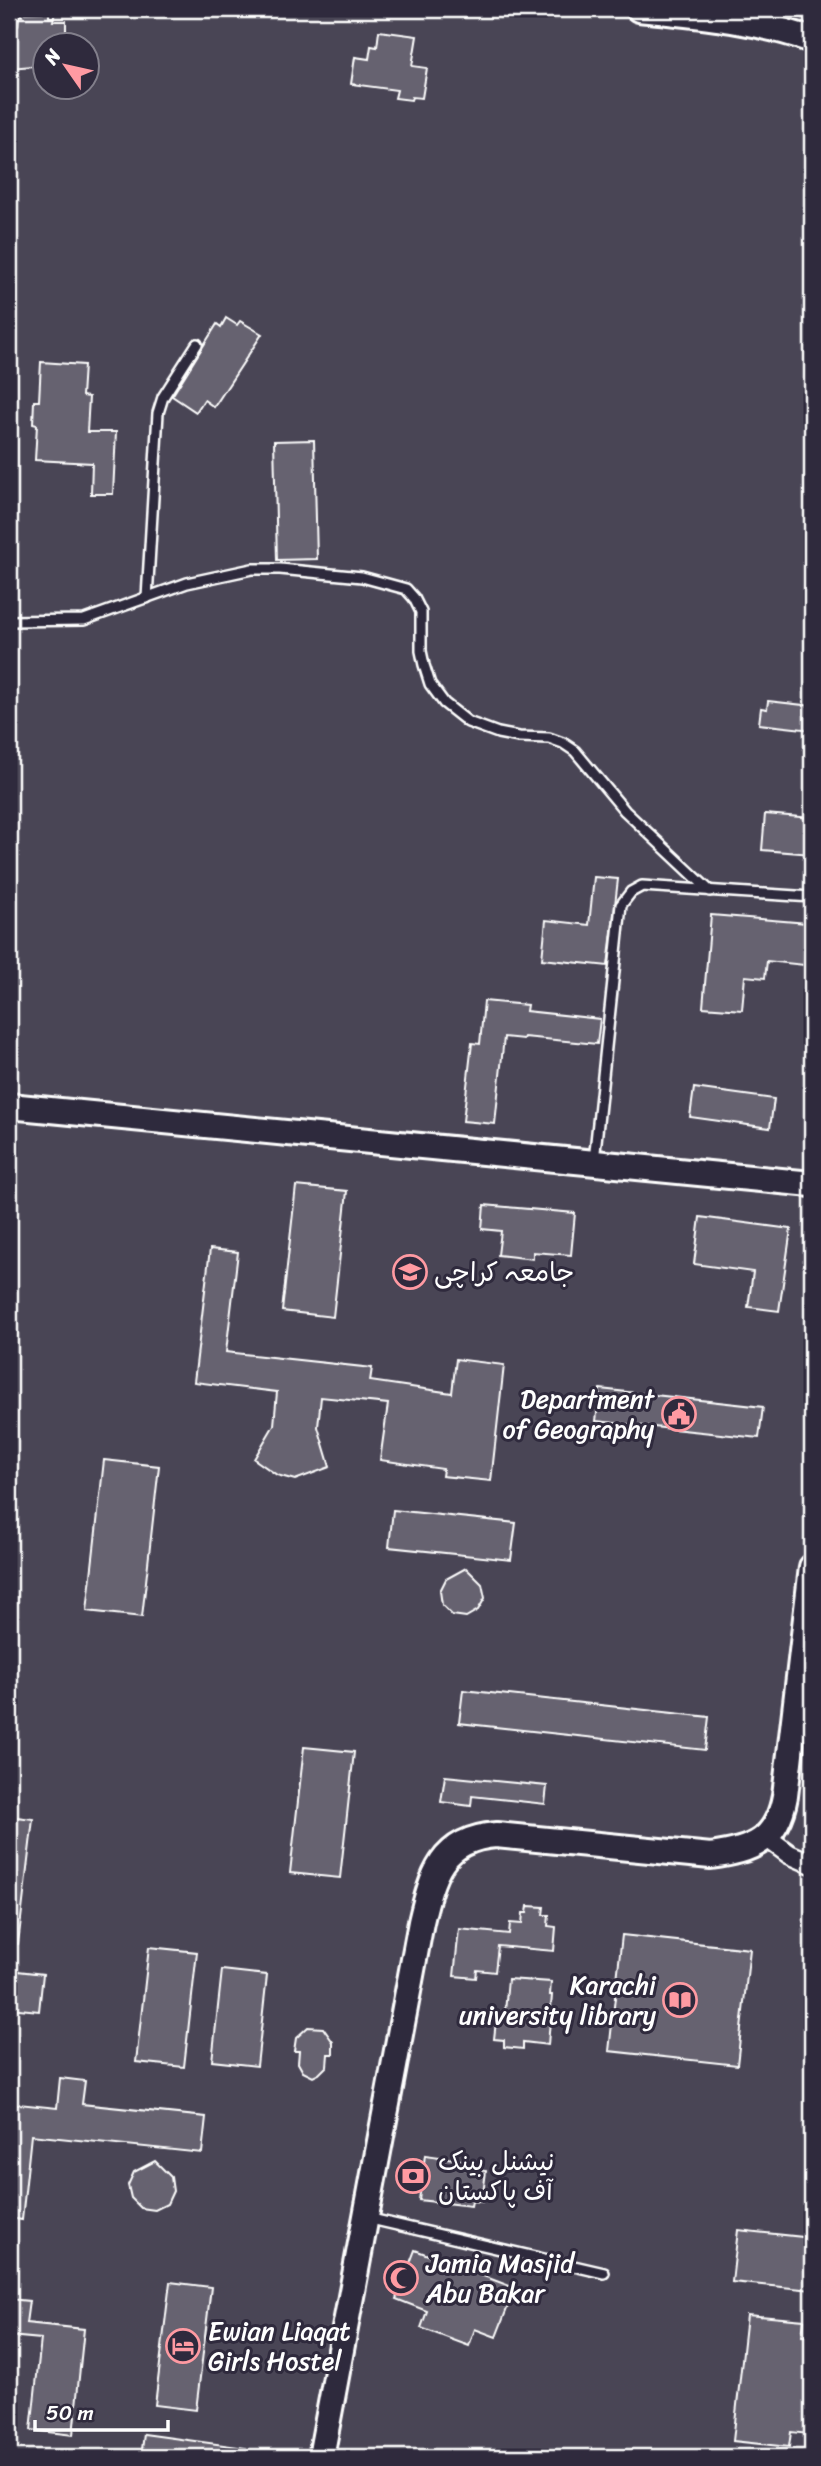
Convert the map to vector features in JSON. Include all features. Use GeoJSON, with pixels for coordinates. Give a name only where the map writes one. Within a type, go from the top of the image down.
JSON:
{"type":"FeatureCollection","features":[{"type":"Feature","properties":{"kind":"street"},"geometry":{"type":"LineString","coordinates":[[639,9],[741,20],[780,28],[812,40]]}},
{"type":"Feature","properties":{"kind":"street"},"geometry":{"type":"LineString","coordinates":[[9,1106],[812,1184]]}},
{"type":"Feature","properties":{"kind":"street"},"geometry":{"type":"LineString","coordinates":[[321,2457],[421,1922],[436,1872],[453,1849],[477,1837],[496,1835],[711,1856],[736,1852],[755,1845],[766,1837],[776,1825],[785,1796],[812,1567]]}},
{"type":"Feature","properties":{"kind":"street"},"geometry":{"type":"LineString","coordinates":[[766,1837],[789,1854],[812,1864]]}},
{"type":"Feature","properties":{"kind":"lane"},"geometry":{"type":"LineString","coordinates":[[146,598],[158,413],[163,397],[197,344]]}},
{"type":"Feature","properties":{"kind":"lane"},"geometry":{"type":"LineString","coordinates":[[9,621],[84,620],[197,581],[252,569],[362,577],[406,589],[421,612],[421,651],[430,684],[444,703],[468,722],[498,733],[549,738],[569,747],[625,811],[710,891]]}},
{"type":"Feature","properties":{"kind":"lane"},"geometry":{"type":"LineString","coordinates":[[594,1163],[621,905],[631,892],[642,886],[812,897]]}},
{"type":"Feature","properties":{"kind":"lane"},"geometry":{"type":"LineString","coordinates":[[366,2218],[604,2273]]}},
{"type":"Feature","properties":{"kind":"shaded area","name":"جامعہ کراچی"},"geometry":{"type":"Polygon","coordinates":[[[9,9],[812,9],[812,2457],[9,2457],[9,9]]]}},
{"type":"Feature","properties":{"kind":"building"},"geometry":{"type":"Polygon","coordinates":[[[49,12],[49,17],[54,17],[53,21],[66,21],[66,32],[32,32],[32,66],[9,68],[9,26],[18,26],[22,13],[49,12]]]}},
{"type":"Feature","properties":{"kind":"building"},"geometry":{"type":"Polygon","coordinates":[[[379,31],[417,36],[412,66],[427,68],[422,98],[395,98],[397,90],[351,84],[355,57],[369,59],[371,46],[377,47],[379,31]]]}},
{"type":"Feature","properties":{"kind":"building"},"geometry":{"type":"Polygon","coordinates":[[[226,318],[237,325],[240,321],[262,334],[214,407],[204,400],[196,412],[172,396],[217,324],[221,327],[226,318]]]}},
{"type":"Feature","properties":{"kind":"building"},"geometry":{"type":"Polygon","coordinates":[[[41,362],[84,365],[82,396],[89,397],[87,432],[116,432],[113,494],[91,494],[92,463],[35,460],[37,425],[33,424],[34,401],[39,401],[41,362]]]}},
{"type":"Feature","properties":{"kind":"building"},"geometry":{"type":"Polygon","coordinates":[[[314,440],[317,559],[277,560],[274,441],[314,440]]]}},
{"type":"Feature","properties":{"kind":"building"},"geometry":{"type":"Polygon","coordinates":[[[768,701],[812,706],[812,730],[759,724],[761,708],[767,709],[768,701]]]}},
{"type":"Feature","properties":{"kind":"building"},"geometry":{"type":"Polygon","coordinates":[[[765,814],[812,818],[812,854],[762,850],[765,814]]]}},
{"type":"Feature","properties":{"kind":"building"},"geometry":{"type":"Polygon","coordinates":[[[594,877],[618,879],[608,966],[542,959],[546,920],[589,925],[594,877]]]}},
{"type":"Feature","properties":{"kind":"building"},"geometry":{"type":"Polygon","coordinates":[[[711,915],[807,923],[804,965],[767,961],[765,978],[745,976],[742,1010],[703,1007],[711,915]]]}},
{"type":"Feature","properties":{"kind":"building"},"geometry":{"type":"Polygon","coordinates":[[[484,1001],[527,1005],[526,1011],[600,1019],[597,1044],[504,1037],[495,1124],[463,1121],[472,1043],[480,1044],[484,1001]]]}},
{"type":"Feature","properties":{"kind":"building"},"geometry":{"type":"Polygon","coordinates":[[[694,1088],[774,1099],[770,1128],[690,1117],[694,1088]]]}},
{"type":"Feature","properties":{"kind":"building"},"geometry":{"type":"Polygon","coordinates":[[[296,1186],[347,1191],[333,1317],[282,1311],[296,1186]]]}},
{"type":"Feature","properties":{"kind":"building"},"geometry":{"type":"Polygon","coordinates":[[[484,1205],[575,1213],[571,1255],[533,1252],[533,1259],[498,1255],[501,1231],[482,1229],[484,1205]]]}},
{"type":"Feature","properties":{"kind":"building"},"geometry":{"type":"Polygon","coordinates":[[[700,1217],[791,1229],[779,1311],[748,1307],[753,1272],[694,1264],[700,1217]]]}},
{"type":"Feature","properties":{"kind":"building"},"geometry":{"type":"Polygon","coordinates":[[[210,1249],[238,1252],[226,1352],[372,1368],[370,1381],[452,1393],[456,1359],[504,1365],[491,1481],[442,1476],[443,1469],[380,1460],[388,1404],[321,1397],[318,1427],[330,1467],[295,1480],[277,1475],[254,1459],[274,1425],[277,1392],[194,1382],[210,1249]]]}},
{"type":"Feature","properties":{"kind":"building","name":"Department of Geography"},"geometry":{"type":"Polygon","coordinates":[[[600,1389],[763,1407],[759,1438],[596,1421],[600,1389]]]}},
{"type":"Feature","properties":{"kind":"building"},"geometry":{"type":"Polygon","coordinates":[[[104,1460],[159,1466],[142,1617],[87,1611],[104,1460]]]}},
{"type":"Feature","properties":{"kind":"building"},"geometry":{"type":"Polygon","coordinates":[[[393,1510],[516,1523],[511,1560],[389,1547],[393,1510]]]}},
{"type":"Feature","properties":{"kind":"building"},"geometry":{"type":"Polygon","coordinates":[[[466,1568],[482,1584],[485,1598],[478,1610],[466,1617],[452,1615],[442,1605],[440,1591],[446,1579],[466,1568]]]}},
{"type":"Feature","properties":{"kind":"building"},"geometry":{"type":"Polygon","coordinates":[[[463,1690],[709,1717],[705,1750],[459,1723],[463,1690]]]}},
{"type":"Feature","properties":{"kind":"building"},"geometry":{"type":"Polygon","coordinates":[[[304,1747],[354,1752],[340,1878],[290,1873],[304,1747]]]}},
{"type":"Feature","properties":{"kind":"building"},"geometry":{"type":"Polygon","coordinates":[[[445,1776],[547,1786],[545,1804],[472,1796],[471,1806],[441,1802],[445,1776]]]}},
{"type":"Feature","properties":{"kind":"building"},"geometry":{"type":"Polygon","coordinates":[[[9,1816],[33,1819],[18,1944],[9,1943],[9,1816]]]}},
{"type":"Feature","properties":{"kind":"building"},"geometry":{"type":"Polygon","coordinates":[[[528,1906],[544,1907],[543,1915],[549,1915],[548,1926],[556,1927],[554,1951],[498,1946],[495,1972],[477,1970],[476,1978],[454,1976],[459,1929],[509,1934],[510,1923],[522,1924],[523,1913],[527,1913],[528,1906]]]}},
{"type":"Feature","properties":{"kind":"building","name":"Karachi university library"},"geometry":{"type":"Polygon","coordinates":[[[622,1935],[750,1949],[737,2065],[609,2051],[622,1935]]]}},
{"type":"Feature","properties":{"kind":"building"},"geometry":{"type":"Polygon","coordinates":[[[149,1947],[197,1952],[184,2067],[136,2062],[149,1947]]]}},
{"type":"Feature","properties":{"kind":"building"},"geometry":{"type":"Polygon","coordinates":[[[9,1970],[43,1974],[39,2011],[9,2008],[9,1970]]]}},
{"type":"Feature","properties":{"kind":"building"},"geometry":{"type":"Polygon","coordinates":[[[222,1970],[267,1975],[257,2066],[212,2061],[222,1970]]]}},
{"type":"Feature","properties":{"kind":"building"},"geometry":{"type":"Polygon","coordinates":[[[508,1979],[551,1982],[548,2045],[523,2042],[523,2049],[504,2047],[504,2040],[494,2039],[497,2012],[505,2012],[508,1979]]]}},
{"type":"Feature","properties":{"kind":"building"},"geometry":{"type":"Polygon","coordinates":[[[308,2027],[323,2028],[333,2042],[333,2054],[328,2054],[327,2066],[313,2077],[303,2072],[298,2063],[299,2051],[294,2051],[296,2038],[308,2027]]]}},
{"type":"Feature","properties":{"kind":"building"},"geometry":{"type":"Polygon","coordinates":[[[60,2078],[85,2081],[82,2104],[206,2117],[202,2153],[31,2135],[22,2220],[9,2218],[9,2103],[57,2108],[60,2078]]]}},
{"type":"Feature","properties":{"kind":"building"},"geometry":{"type":"Polygon","coordinates":[[[425,2155],[462,2160],[461,2168],[486,2171],[482,2202],[472,2201],[471,2206],[419,2200],[425,2155]]]}},
{"type":"Feature","properties":{"kind":"building"},"geometry":{"type":"Polygon","coordinates":[[[155,2161],[171,2177],[173,2191],[167,2204],[155,2210],[141,2208],[131,2198],[128,2185],[134,2172],[155,2161]]]}},
{"type":"Feature","properties":{"kind":"building"},"geometry":{"type":"Polygon","coordinates":[[[738,2230],[812,2238],[812,2290],[732,2282],[738,2230]]]}},
{"type":"Feature","properties":{"kind":"building"},"geometry":{"type":"Polygon","coordinates":[[[415,2250],[515,2288],[496,2337],[475,2329],[469,2346],[421,2328],[427,2311],[396,2299],[415,2250]]]}},
{"type":"Feature","properties":{"kind":"building","name":"Ewian Liaqat Girls Hostel"},"geometry":{"type":"Polygon","coordinates":[[[170,2282],[211,2287],[196,2410],[155,2405],[170,2282]]]}},
{"type":"Feature","properties":{"kind":"building"},"geometry":{"type":"Polygon","coordinates":[[[9,2299],[29,2301],[26,2323],[84,2329],[73,2435],[31,2430],[41,2339],[9,2336],[9,2299]]]}},
{"type":"Feature","properties":{"kind":"building"},"geometry":{"type":"Polygon","coordinates":[[[747,2315],[804,2320],[802,2336],[812,2337],[809,2434],[791,2432],[789,2447],[733,2441],[747,2315]]]}},
{"type":"Feature","properties":{"kind":"building"},"geometry":{"type":"Polygon","coordinates":[[[144,2434],[246,2448],[246,2457],[141,2457],[144,2434]]]}},
{"type":"Feature","properties":{"kind":"place","name":"جامعہ کراچی"},"geometry":{"type":"Point","coordinates":[410,1272]}},
{"type":"Feature","properties":{"kind":"place","name":"Department of Geography"},"geometry":{"type":"Point","coordinates":[679,1414]}},
{"type":"Feature","properties":{"kind":"place","name":"Karachi university library"},"geometry":{"type":"Point","coordinates":[680,2000]}},
{"type":"Feature","properties":{"kind":"place","name":"نیشنل بینک آف پاکستان"},"geometry":{"type":"Point","coordinates":[413,2176]}},
{"type":"Feature","properties":{"kind":"place","name":"Jamia Masjid Abu Bakar"},"geometry":{"type":"Point","coordinates":[401,2278]}},
{"type":"Feature","properties":{"kind":"place","name":"Ewian Liaqat Girls Hostel"},"geometry":{"type":"Point","coordinates":[183,2346]}}]}
